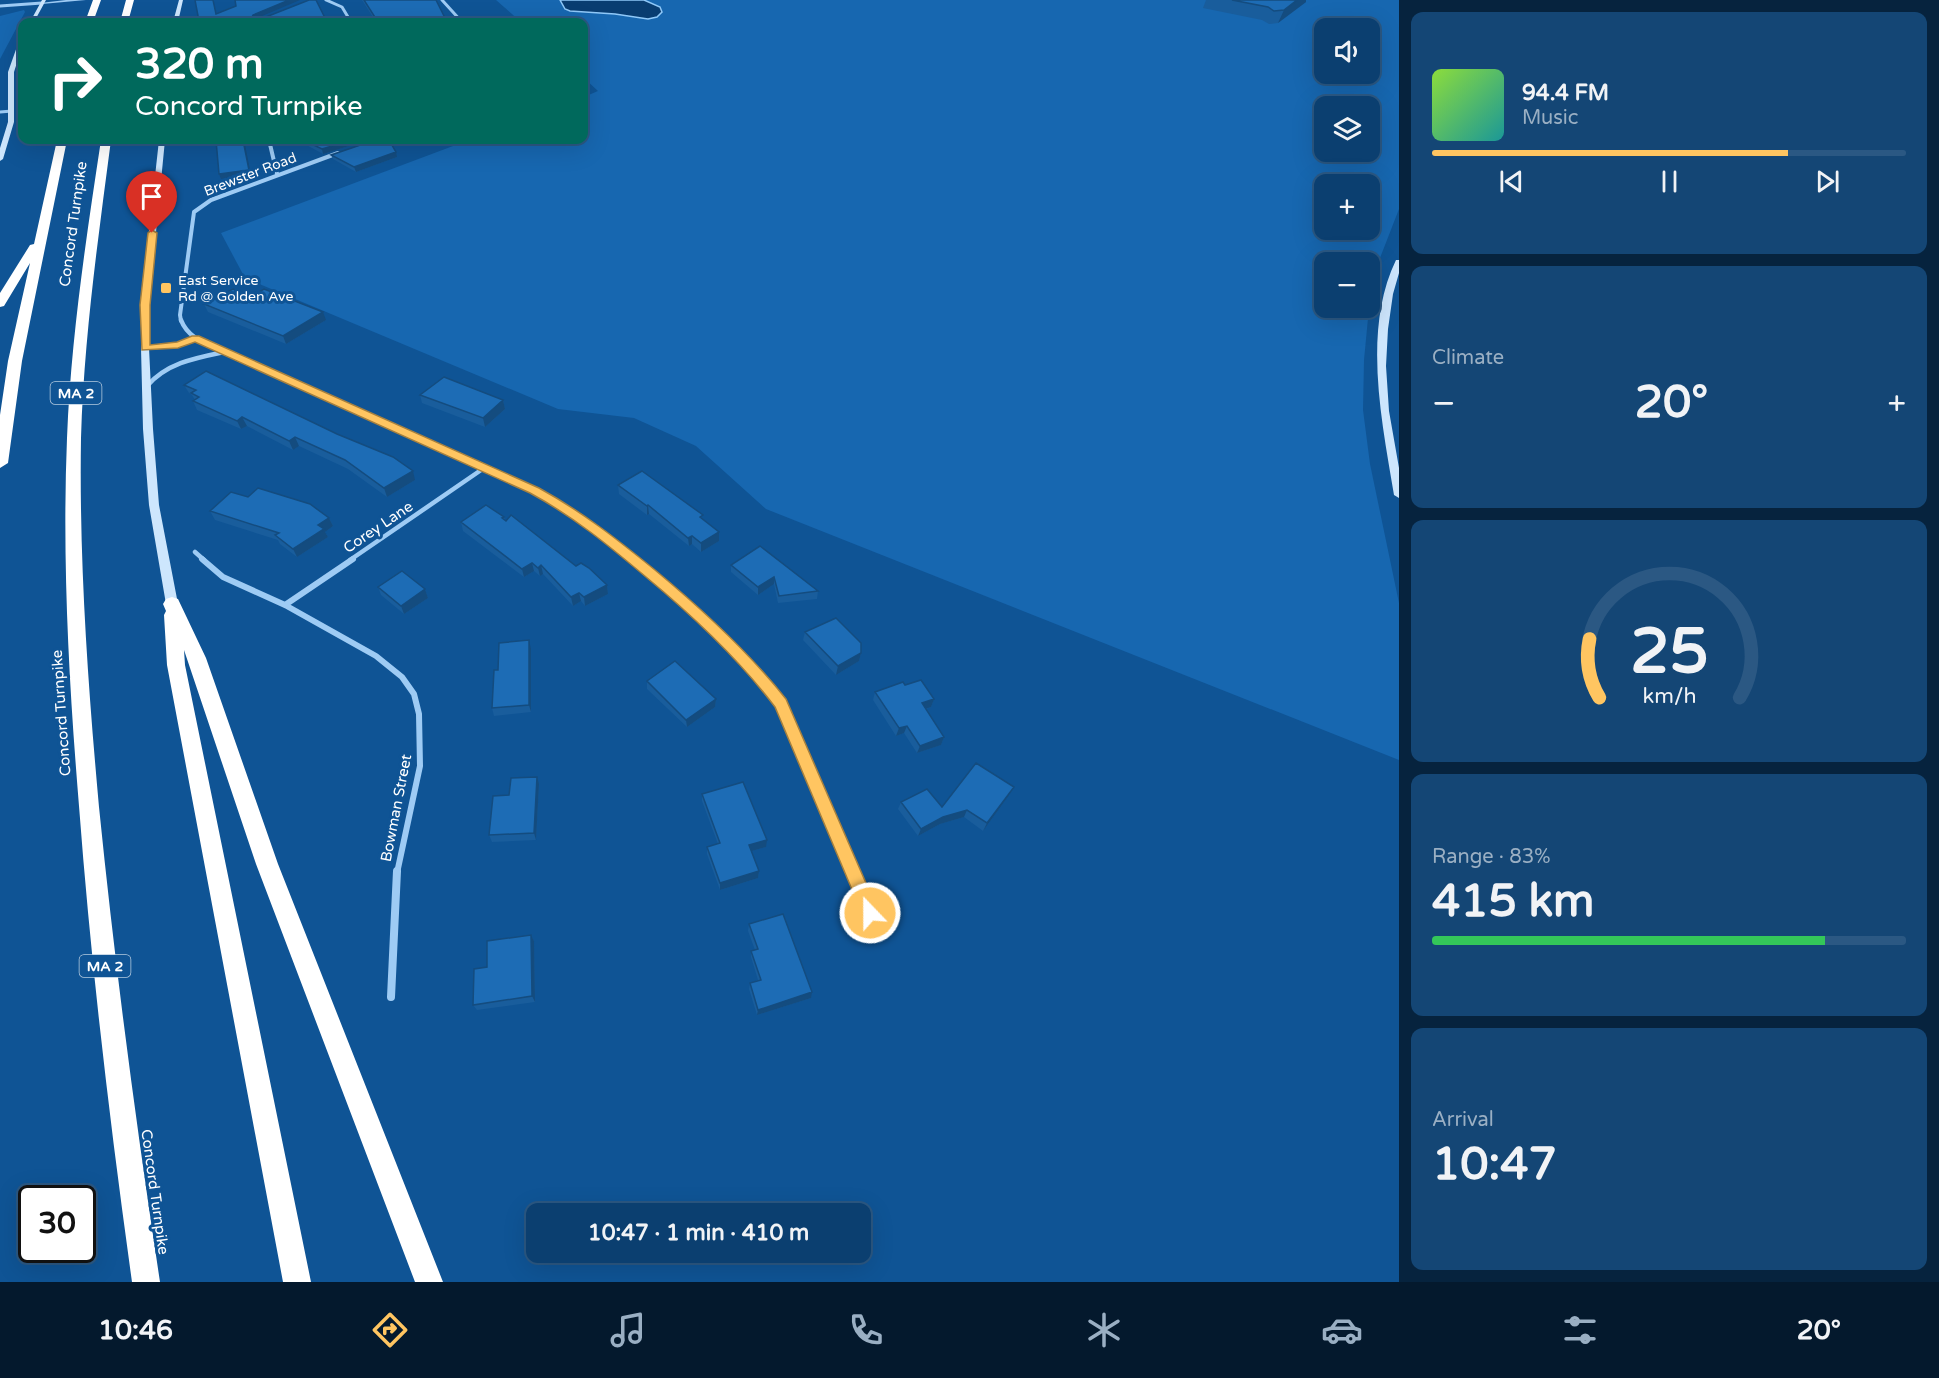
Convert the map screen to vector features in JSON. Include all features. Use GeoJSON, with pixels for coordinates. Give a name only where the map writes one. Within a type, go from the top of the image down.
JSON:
{"type":"FeatureCollection","features":[{"type":"Feature","properties":{"kind":"highway"},"geometry":{"type":"LineString","coordinates":[[125,18],[129,1]]}},
{"type":"Feature","properties":{"kind":"highway"},"geometry":{"type":"LineString","coordinates":[[90,18],[94,2]]}},
{"type":"Feature","properties":{"kind":"highway","name":"Concord Turnpike"},"geometry":{"type":"LineString","coordinates":[[0,463],[15,361],[61,144]]}},
{"type":"Feature","properties":{"kind":"highway","name":"Concord Turnpike"},"geometry":{"type":"LineString","coordinates":[[105,144],[85,285],[77,373],[73,484],[75,595],[94,864],[105,966],[147,1282]]}},
{"type":"Feature","properties":{"kind":"highway"},"geometry":{"type":"LineString","coordinates":[[0,303],[42,232]]}},
{"type":"Feature","properties":{"kind":"highway"},"geometry":{"type":"LineString","coordinates":[[172,604],[176,665],[297,1282]]}},
{"type":"Feature","properties":{"kind":"highway"},"geometry":{"type":"LineString","coordinates":[[172,604],[197,658],[267,864],[429,1282]]}},
{"type":"Feature","properties":{"kind":"main road"},"geometry":{"type":"LineString","coordinates":[[176,18],[181,0]]}},
{"type":"Feature","properties":{"kind":"main road"},"geometry":{"type":"LineString","coordinates":[[34,18],[43,2]]}},
{"type":"Feature","properties":{"kind":"main road"},"geometry":{"type":"LineString","coordinates":[[0,159],[10,126],[11,72],[18,52]]}},
{"type":"Feature","properties":{"kind":"main road"},"geometry":{"type":"LineString","coordinates":[[162,144],[146,294],[146,348],[154,505],[172,604]]}},
{"type":"Feature","properties":{"kind":"main road"},"geometry":{"type":"LineString","coordinates":[[1399,262],[1392,288],[1383,343],[1383,389],[1399,495]]}},
{"type":"Feature","properties":{"kind":"street"},"geometry":{"type":"LineString","coordinates":[[0,6],[84,0]]}},
{"type":"Feature","properties":{"kind":"street"},"geometry":{"type":"LineString","coordinates":[[326,0],[342,7],[349,18]]}},
{"type":"Feature","properties":{"kind":"street"},"geometry":{"type":"LineString","coordinates":[[442,0],[458,18]]}},
{"type":"Feature","properties":{"kind":"street"},"geometry":{"type":"LineString","coordinates":[[0,112],[12,111]]}},
{"type":"Feature","properties":{"kind":"street"},"geometry":{"type":"LineString","coordinates":[[270,144],[277,174]]}},
{"type":"Feature","properties":{"kind":"street","name":"Brewster Road"},"geometry":{"type":"LineString","coordinates":[[196,338],[183,328],[180,318],[193,215],[197,209],[211,200],[342,151]]}},
{"type":"Feature","properties":{"kind":"street"},"geometry":{"type":"LineString","coordinates":[[146,348],[178,345],[196,338],[546,496],[597,529],[691,607],[765,682],[788,718],[870,913]]}},
{"type":"Feature","properties":{"kind":"street"},"geometry":{"type":"LineString","coordinates":[[147,387],[158,375],[177,364],[224,352]]}},
{"type":"Feature","properties":{"kind":"street","name":"Corey Lane"},"geometry":{"type":"LineString","coordinates":[[285,604],[484,468]]}},
{"type":"Feature","properties":{"kind":"street","name":"Bowman Street"},"geometry":{"type":"LineString","coordinates":[[195,552],[223,576],[285,604],[376,656],[395,670],[414,694],[420,714],[420,766],[397,865],[391,997]]}},
{"type":"Feature","properties":{"kind":"shaded area"},"geometry":{"type":"Polygon","coordinates":[[[496,0],[1399,0],[1399,209],[1380,258],[1380,252],[1314,252],[1314,318],[1368,318],[1363,410],[1370,464],[1399,603],[1399,760],[766,509],[696,446],[634,418],[558,409],[245,278],[221,233],[458,144],[588,144],[588,95],[598,91],[588,82],[588,18],[516,18],[496,0]]]}},
{"type":"Feature","properties":{"kind":"shaded area"},"geometry":{"type":"Polygon","coordinates":[[[560,0],[644,0],[660,7],[662,12],[657,17],[648,19],[570,11],[565,9],[560,0]]]}},
{"type":"Feature","properties":{"kind":"shaded area"},"geometry":{"type":"Polygon","coordinates":[[[24,10],[25,12],[22,18],[18,18],[18,25],[0,59],[0,16],[24,10]]]}},
{"type":"Feature","properties":{"kind":"building"},"geometry":{"type":"Polygon","coordinates":[[[195,0],[213,0],[216,14],[236,6],[235,0],[289,0],[253,15],[252,18],[198,18],[195,0]]]}},
{"type":"Feature","properties":{"kind":"building"},"geometry":{"type":"Polygon","coordinates":[[[309,0],[316,0],[325,18],[264,18],[309,0]]]}},
{"type":"Feature","properties":{"kind":"building"},"geometry":{"type":"Polygon","coordinates":[[[364,0],[436,0],[445,18],[375,18],[364,0]]]}},
{"type":"Feature","properties":{"kind":"building"},"geometry":{"type":"Polygon","coordinates":[[[1232,0],[1297,0],[1284,10],[1274,11],[1268,7],[1232,0]]]}},
{"type":"Feature","properties":{"kind":"building"},"geometry":{"type":"Polygon","coordinates":[[[216,144],[244,144],[249,170],[219,174],[216,144]]]}},
{"type":"Feature","properties":{"kind":"building"},"geometry":{"type":"Polygon","coordinates":[[[311,144],[339,144],[322,149],[311,144]]]}},
{"type":"Feature","properties":{"kind":"building"},"geometry":{"type":"Polygon","coordinates":[[[363,144],[391,144],[396,152],[354,167],[331,155],[363,144]]]}},
{"type":"Feature","properties":{"kind":"building"},"geometry":{"type":"Polygon","coordinates":[[[233,289],[251,297],[264,289],[323,312],[283,336],[204,304],[233,289]]]}},
{"type":"Feature","properties":{"kind":"building"},"geometry":{"type":"Polygon","coordinates":[[[206,371],[337,434],[393,457],[413,471],[384,488],[345,460],[295,437],[289,441],[242,417],[237,421],[193,401],[199,397],[191,393],[196,390],[184,385],[206,371]]]}},
{"type":"Feature","properties":{"kind":"building"},"geometry":{"type":"Polygon","coordinates":[[[444,377],[503,400],[483,418],[420,395],[444,377]]]}},
{"type":"Feature","properties":{"kind":"building"},"geometry":{"type":"Polygon","coordinates":[[[642,471],[703,515],[700,517],[719,532],[701,543],[692,536],[688,538],[648,505],[618,485],[642,471]]]}},
{"type":"Feature","properties":{"kind":"building"},"geometry":{"type":"Polygon","coordinates":[[[258,488],[310,504],[329,518],[318,525],[324,529],[293,549],[275,535],[279,533],[210,511],[231,492],[248,497],[258,488]]]}},
{"type":"Feature","properties":{"kind":"building"},"geometry":{"type":"Polygon","coordinates":[[[486,505],[504,517],[502,518],[506,521],[511,515],[576,566],[581,563],[589,568],[607,585],[584,597],[579,593],[571,597],[541,565],[538,568],[532,563],[522,569],[461,522],[486,505]]]}},
{"type":"Feature","properties":{"kind":"building"},"geometry":{"type":"Polygon","coordinates":[[[760,546],[818,591],[779,596],[774,577],[758,587],[731,565],[760,546]]]}},
{"type":"Feature","properties":{"kind":"building"},"geometry":{"type":"Polygon","coordinates":[[[402,571],[425,589],[401,606],[378,587],[402,571]]]}},
{"type":"Feature","properties":{"kind":"building"},"geometry":{"type":"Polygon","coordinates":[[[836,618],[861,643],[861,653],[838,666],[805,632],[836,618]]]}},
{"type":"Feature","properties":{"kind":"building"},"geometry":{"type":"Polygon","coordinates":[[[529,640],[529,705],[492,708],[494,670],[498,670],[499,643],[529,640]]]}},
{"type":"Feature","properties":{"kind":"building"},"geometry":{"type":"Polygon","coordinates":[[[675,661],[716,699],[686,720],[647,681],[675,661]]]}},
{"type":"Feature","properties":{"kind":"building"},"geometry":{"type":"Polygon","coordinates":[[[921,680],[934,699],[922,703],[944,737],[920,746],[907,726],[899,728],[875,692],[903,682],[905,685],[921,680]]]}},
{"type":"Feature","properties":{"kind":"building"},"geometry":{"type":"Polygon","coordinates":[[[976,763],[1014,787],[987,823],[967,810],[943,817],[921,829],[901,802],[927,789],[942,807],[976,763]]]}},
{"type":"Feature","properties":{"kind":"building"},"geometry":{"type":"Polygon","coordinates":[[[537,777],[534,833],[489,835],[493,796],[509,795],[511,778],[537,777]]]}},
{"type":"Feature","properties":{"kind":"building"},"geometry":{"type":"Polygon","coordinates":[[[743,782],[767,840],[749,845],[759,871],[720,883],[707,847],[720,843],[702,794],[743,782]]]}},
{"type":"Feature","properties":{"kind":"building"},"geometry":{"type":"Polygon","coordinates":[[[783,914],[812,992],[758,1010],[750,983],[761,980],[751,951],[758,949],[749,924],[783,914]]]}},
{"type":"Feature","properties":{"kind":"building"},"geometry":{"type":"Polygon","coordinates":[[[531,935],[532,996],[473,1005],[474,969],[487,967],[487,941],[531,935]]]}},
{"type":"Feature","properties":{"kind":"place","name":"East Service Rd @ Golden Ave"},"geometry":{"type":"Point","coordinates":[166,288]}},
{"type":"Feature","properties":{"kind":"route"},"geometry":{"type":"LineString","coordinates":[[152,233],[145,305],[146,348],[183,344],[196,338],[534,491],[572,511],[597,529],[691,607],[759,676],[781,704],[810,767],[870,913]]}}]}
